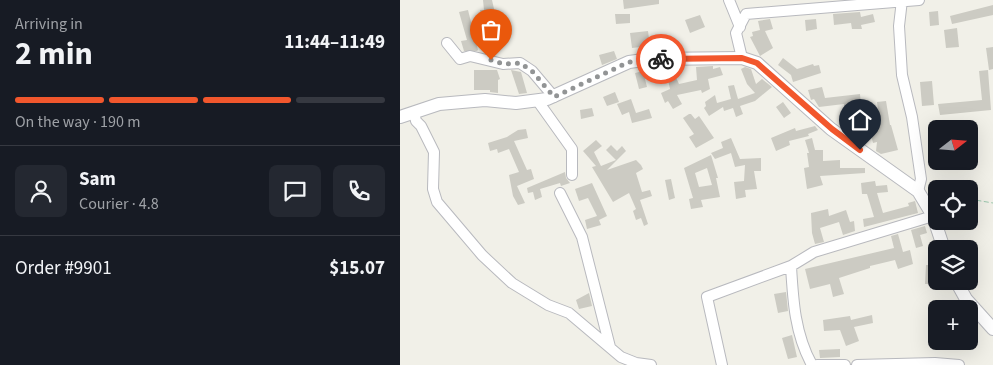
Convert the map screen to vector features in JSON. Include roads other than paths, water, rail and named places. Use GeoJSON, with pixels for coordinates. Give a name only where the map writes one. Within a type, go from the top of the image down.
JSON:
{"type":"FeatureCollection","features":[{"type":"Feature","properties":{"kind":"street"},"geometry":{"type":"LineString","coordinates":[[729,0],[740,26]]}},
{"type":"Feature","properties":{"kind":"street"},"geometry":{"type":"LineString","coordinates":[[742,58],[736,33],[746,14],[919,0]]}},
{"type":"Feature","properties":{"kind":"street"},"geometry":{"type":"LineString","coordinates":[[902,1],[899,26],[902,75],[912,117],[922,180],[918,191]]}},
{"type":"Feature","properties":{"kind":"street"},"geometry":{"type":"LineString","coordinates":[[447,44],[460,59],[470,56],[504,64],[520,63],[532,71],[554,97]]}},
{"type":"Feature","properties":{"kind":"street"},"geometry":{"type":"LineString","coordinates":[[400,117],[439,104],[485,100],[516,103],[554,97],[629,62],[651,59],[742,58],[757,63],[832,129],[918,191],[928,208]]}},
{"type":"Feature","properties":{"kind":"street"},"geometry":{"type":"LineString","coordinates":[[537,100],[572,149],[572,175]]}},
{"type":"Feature","properties":{"kind":"street"},"geometry":{"type":"LineString","coordinates":[[414,112],[416,121],[421,126],[434,152],[433,189],[437,202],[482,255],[512,283],[548,304],[568,313],[621,357],[636,363],[651,365]]}},
{"type":"Feature","properties":{"kind":"street"},"geometry":{"type":"LineString","coordinates":[[560,193],[582,237],[610,347]]}},
{"type":"Feature","properties":{"kind":"street"},"geometry":{"type":"LineString","coordinates":[[722,365],[706,297],[791,266],[814,252],[928,218]]}},
{"type":"Feature","properties":{"kind":"street"},"geometry":{"type":"LineString","coordinates":[[791,266],[794,308],[803,348],[812,365]]}},
{"type":"Feature","properties":{"kind":"street"},"geometry":{"type":"LineString","coordinates":[[962,290],[971,305],[993,329]]}},
{"type":"Feature","properties":{"kind":"street"},"geometry":{"type":"LineString","coordinates":[[857,365],[935,363],[959,365]]}},
{"type":"Feature","properties":{"kind":"street"},"geometry":{"type":"LineString","coordinates":[[817,365],[845,365]]}}]}
